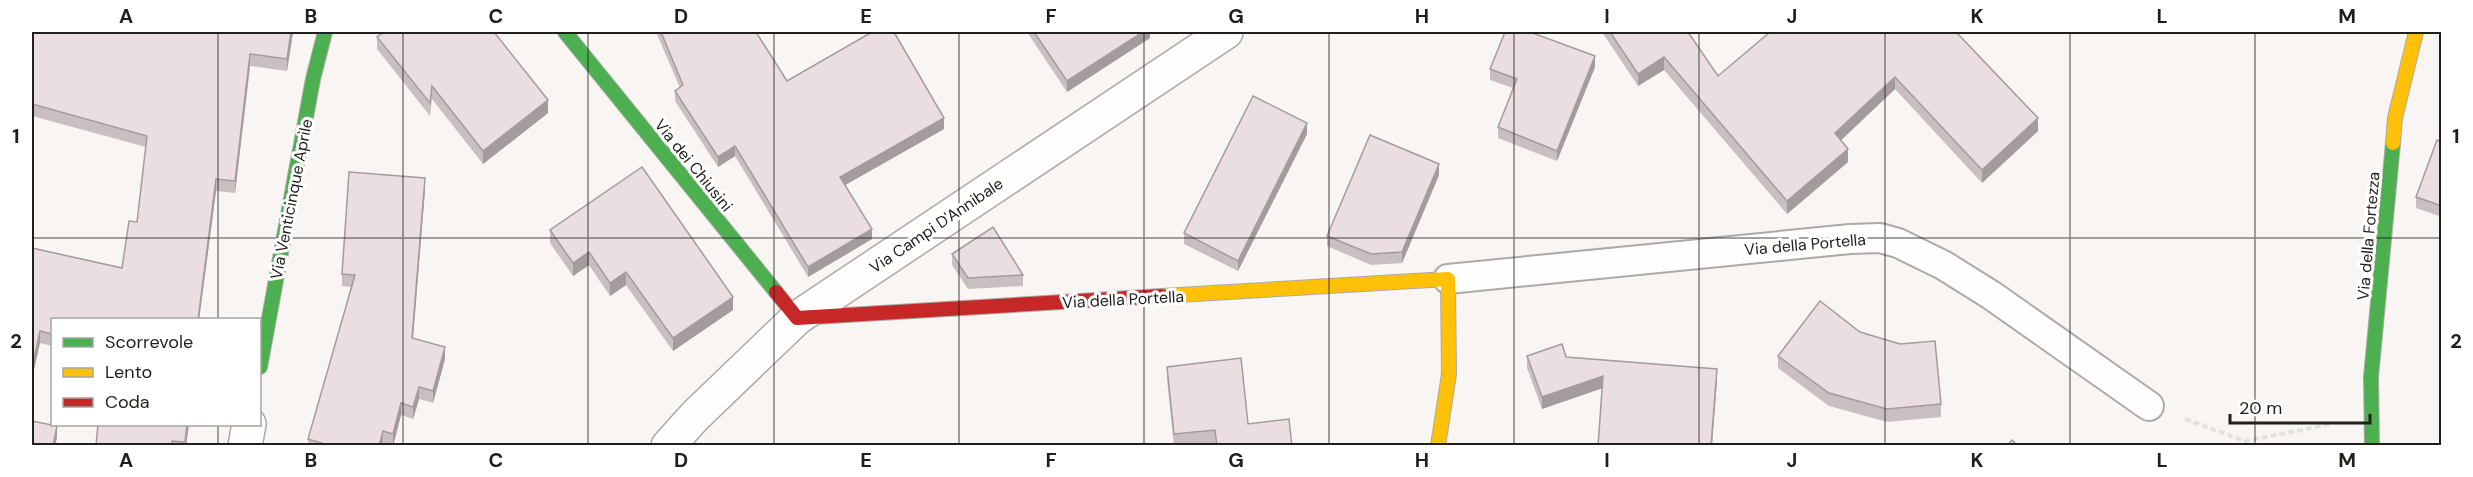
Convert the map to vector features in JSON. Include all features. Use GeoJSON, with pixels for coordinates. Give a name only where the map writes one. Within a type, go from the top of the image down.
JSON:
{"type":"FeatureCollection","features":[{"type":"Feature","properties":{"kind":"street","name":"Via Venticinque Aprile"},"geometry":{"type":"LineString","coordinates":[[261,362],[311,90],[326,32]]}},
{"type":"Feature","properties":{"kind":"street","name":"Via dei Chiusini"},"geometry":{"type":"LineString","coordinates":[[565,32],[797,318]]}},
{"type":"Feature","properties":{"kind":"street","name":"Via Campi D'Annibale"},"geometry":{"type":"LineString","coordinates":[[668,446],[695,416],[797,318],[1226,32]]}},
{"type":"Feature","properties":{"kind":"street","name":"Via della Fortezza"},"geometry":{"type":"LineString","coordinates":[[2372,446],[2371,377],[2395,118],[2416,32]]}},
{"type":"Feature","properties":{"kind":"street","name":"Via della Portella"},"geometry":{"type":"LineString","coordinates":[[797,318],[1448,279]]}},
{"type":"Feature","properties":{"kind":"street"},"geometry":{"type":"LineString","coordinates":[[1438,446],[1449,374],[1448,279]]}},
{"type":"Feature","properties":{"kind":"street"},"geometry":{"type":"LineString","coordinates":[[245,446],[249,426]]}},
{"type":"Feature","properties":{"kind":"lane","name":"Via della Portella"},"geometry":{"type":"LineString","coordinates":[[1448,279],[1850,239],[1880,238],[1916,251],[1967,280],[2149,406]]}},
{"type":"Feature","properties":{"kind":"path"},"geometry":{"type":"LineString","coordinates":[[2149,406],[2245,441],[2370,416]]}},
{"type":"Feature","properties":{"kind":"building"},"geometry":{"type":"Polygon","coordinates":[[[32,32],[291,32],[287,59],[250,54],[235,181],[216,179],[198,318],[51,318],[51,334],[40,331],[32,368],[32,248],[122,268],[129,221],[137,222],[147,136],[32,104],[32,32]]]}},
{"type":"Feature","properties":{"kind":"building"},"geometry":{"type":"Polygon","coordinates":[[[384,32],[494,32],[548,100],[483,151],[432,86],[430,103],[377,37],[384,32]]]}},
{"type":"Feature","properties":{"kind":"building"},"geometry":{"type":"Polygon","coordinates":[[[661,32],[756,32],[787,81],[872,32],[894,32],[944,118],[840,177],[872,229],[808,267],[735,146],[718,157],[675,91],[683,85],[661,32]]]}},
{"type":"Feature","properties":{"kind":"building"},"geometry":{"type":"Polygon","coordinates":[[[1034,32],[1143,32],[1067,81],[1034,32]]]}},
{"type":"Feature","properties":{"kind":"building"},"geometry":{"type":"Polygon","coordinates":[[[1505,32],[1530,32],[1595,56],[1557,151],[1498,127],[1517,79],[1490,69],[1505,32]]]}},
{"type":"Feature","properties":{"kind":"building"},"geometry":{"type":"Polygon","coordinates":[[[1610,32],[1688,32],[1718,76],[1770,32],[1956,32],[2038,118],[1982,170],[1895,77],[1835,133],[1848,149],[1787,201],[1664,57],[1638,74],[1610,32]]]}},
{"type":"Feature","properties":{"kind":"building"},"geometry":{"type":"Polygon","coordinates":[[[1253,96],[1307,123],[1238,261],[1184,233],[1253,96]]]}},
{"type":"Feature","properties":{"kind":"building"},"geometry":{"type":"Polygon","coordinates":[[[1370,135],[1439,164],[1402,252],[1371,254],[1327,236],[1370,135]]]}},
{"type":"Feature","properties":{"kind":"building"},"geometry":{"type":"Polygon","coordinates":[[[2437,140],[2442,142],[2442,206],[2416,197],[2437,140]]]}},
{"type":"Feature","properties":{"kind":"building"},"geometry":{"type":"Polygon","coordinates":[[[642,167],[733,297],[673,338],[626,272],[610,283],[589,252],[573,263],[550,230],[642,167]]]}},
{"type":"Feature","properties":{"kind":"building"},"geometry":{"type":"Polygon","coordinates":[[[349,172],[425,178],[412,338],[445,347],[433,391],[419,387],[413,407],[401,403],[393,434],[383,431],[379,446],[331,446],[308,439],[355,275],[342,274],[349,172]]]}},
{"type":"Feature","properties":{"kind":"building"},"geometry":{"type":"Polygon","coordinates":[[[993,227],[1023,275],[968,278],[952,254],[993,227]]]}},
{"type":"Feature","properties":{"kind":"building"},"geometry":{"type":"Polygon","coordinates":[[[1820,301],[1860,332],[1900,344],[1935,341],[1941,404],[1887,409],[1829,393],[1778,356],[1820,301]]]}},
{"type":"Feature","properties":{"kind":"building"},"geometry":{"type":"Polygon","coordinates":[[[1562,344],[1566,357],[1717,369],[1711,446],[1598,446],[1603,376],[1542,397],[1527,356],[1562,344]]]}},
{"type":"Feature","properties":{"kind":"building"},"geometry":{"type":"Polygon","coordinates":[[[1241,358],[1248,424],[1289,419],[1292,446],[1217,446],[1215,430],[1174,434],[1167,367],[1241,358]]]}},
{"type":"Feature","properties":{"kind":"building"},"geometry":{"type":"Polygon","coordinates":[[[32,421],[57,426],[53,446],[32,446],[32,421]]]}},
{"type":"Feature","properties":{"kind":"building"},"geometry":{"type":"Polygon","coordinates":[[[98,426],[187,426],[185,442],[172,441],[172,446],[96,446],[98,426]]]}},
{"type":"Feature","properties":{"kind":"building"},"geometry":{"type":"Polygon","coordinates":[[[2012,440],[2018,446],[2007,446],[2012,440]]]}},
{"type":"Feature","properties":{"kind":"traffic: fast"},"geometry":{"type":"LineString","coordinates":[[261,362],[313,79],[325,32]]}},
{"type":"Feature","properties":{"kind":"traffic: fast"},"geometry":{"type":"LineString","coordinates":[[565,32],[776,292]]}},
{"type":"Feature","properties":{"kind":"traffic: fast"},"geometry":{"type":"LineString","coordinates":[[2372,446],[2371,377],[2393,143]]}},
{"type":"Feature","properties":{"kind":"traffic: slow"},"geometry":{"type":"LineString","coordinates":[[2393,143],[2395,118],[2416,32]]}},
{"type":"Feature","properties":{"kind":"traffic: slow"},"geometry":{"type":"LineString","coordinates":[[1162,296],[1448,279],[1449,374],[1438,446]]}},
{"type":"Feature","properties":{"kind":"traffic: jam"},"geometry":{"type":"LineString","coordinates":[[776,292],[797,318],[1162,296]]}}]}
